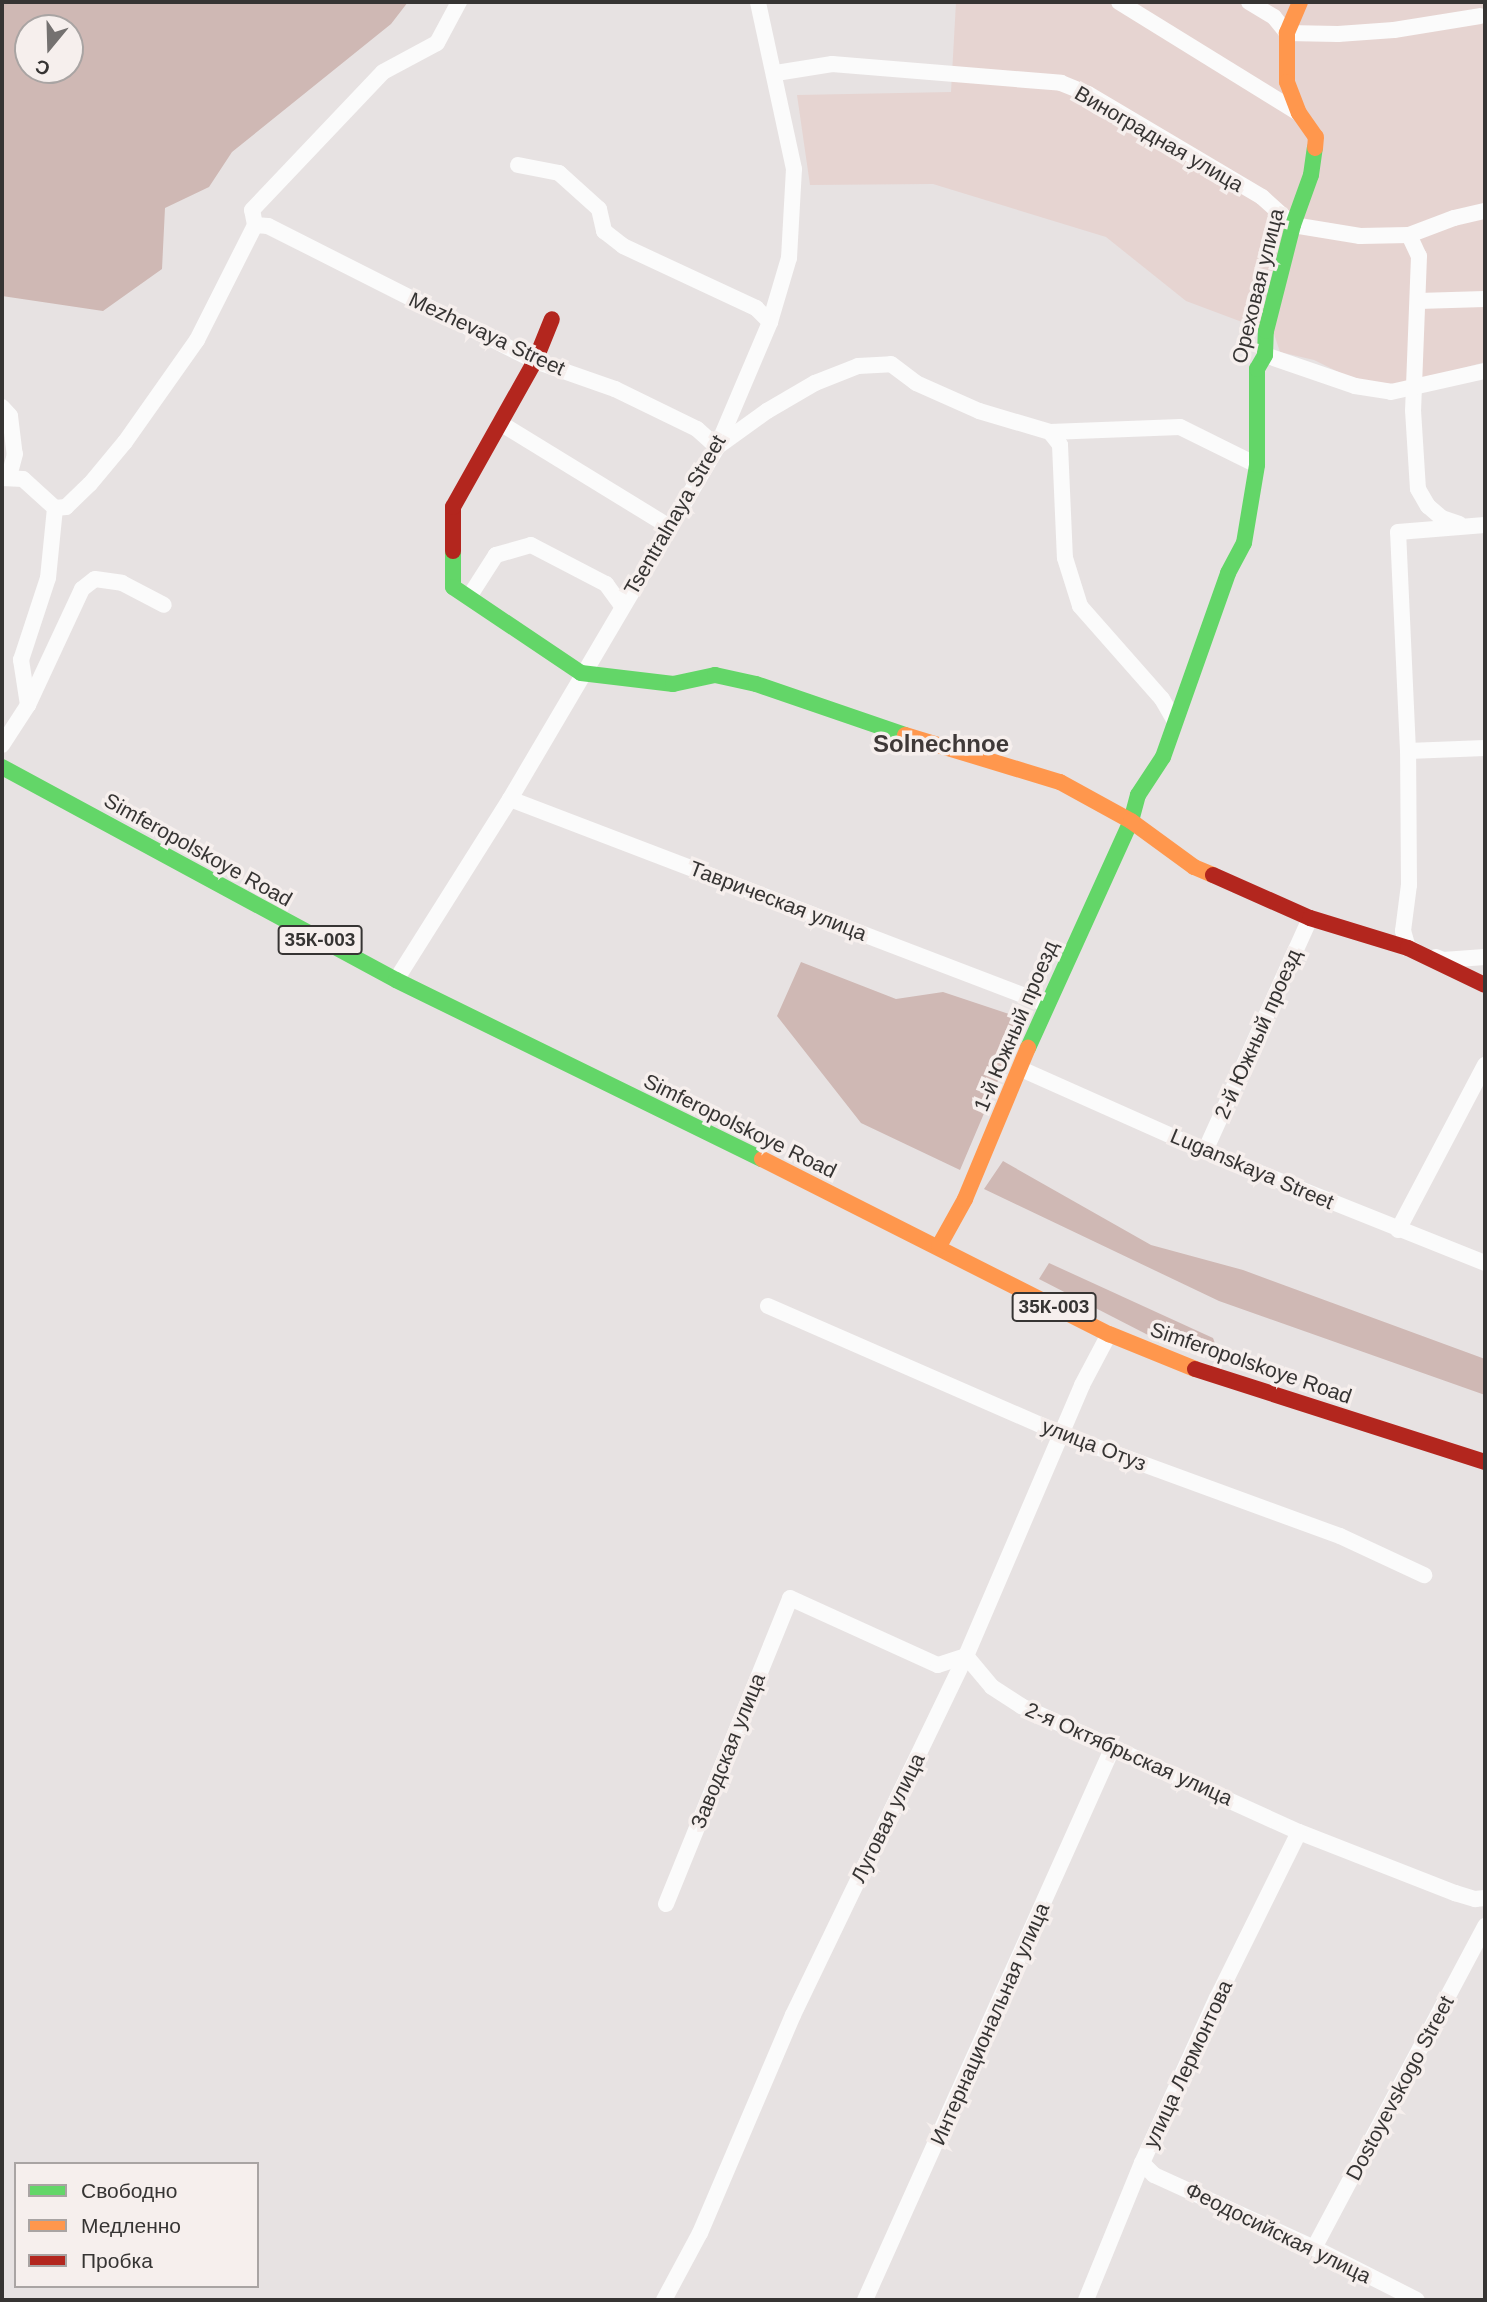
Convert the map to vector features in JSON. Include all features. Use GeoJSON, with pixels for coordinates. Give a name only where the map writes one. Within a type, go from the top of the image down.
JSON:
{"type":"FeatureCollection","features":[{"type":"Feature","properties":{"kind":"street"},"geometry":{"type":"LineString","coordinates":[[2,407],[10,416],[15,454],[5,477],[23,479],[55,508],[66,507],[90,484],[125,442],[197,340],[255,225],[252,210],[383,72],[437,43],[459,2]]}},
{"type":"Feature","properties":{"kind":"street","name":"Tsentralnaya Street"},"geometry":{"type":"LineString","coordinates":[[396,980],[510,799],[581,673],[717,447],[770,322],[789,258],[794,169],[776,73],[758,2]]}},
{"type":"Feature","properties":{"kind":"street"},"geometry":{"type":"LineString","coordinates":[[1119,2],[1299,113]]}},
{"type":"Feature","properties":{"kind":"street"},"geometry":{"type":"LineString","coordinates":[[1250,2],[1274,17],[1287,33],[1338,34],[1394,30],[1480,16]]}},
{"type":"Feature","properties":{"kind":"street","name":"Ореховая улица"},"geometry":{"type":"LineString","coordinates":[[1131,821],[1139,795],[1163,757],[1228,573],[1244,544],[1257,465],[1257,369],[1265,355],[1266,331],[1293,225],[1311,175],[1316,137],[1299,113],[1287,82],[1287,33],[1300,2]]}},
{"type":"Feature","properties":{"kind":"street","name":"Виноградная улица"},"geometry":{"type":"LineString","coordinates":[[776,73],[832,64],[1061,83],[1087,94],[1262,197],[1293,225]]}},
{"type":"Feature","properties":{"kind":"street"},"geometry":{"type":"LineString","coordinates":[[518,166],[559,173],[599,209],[604,231],[624,246],[757,308],[770,322]]}},
{"type":"Feature","properties":{"kind":"street"},"geometry":{"type":"LineString","coordinates":[[1293,225],[1360,236],[1409,235],[1454,218],[1485,211]]}},
{"type":"Feature","properties":{"kind":"street","name":"Mezhevaya Street"},"geometry":{"type":"LineString","coordinates":[[255,225],[268,226],[535,360],[615,389],[697,429],[717,447]]}},
{"type":"Feature","properties":{"kind":"street"},"geometry":{"type":"LineString","coordinates":[[1409,235],[1419,256],[1414,387],[1418,489],[1428,506],[1442,518],[1465,526]]}},
{"type":"Feature","properties":{"kind":"street"},"geometry":{"type":"LineString","coordinates":[[1418,300],[1485,299]]}},
{"type":"Feature","properties":{"kind":"street"},"geometry":{"type":"LineString","coordinates":[[552,319],[535,360],[453,507],[453,587],[581,673],[673,684],[715,676],[756,684],[853,720],[1060,782],[1131,821],[1194,867],[1310,918],[1443,960],[1485,957]]}},
{"type":"Feature","properties":{"kind":"street"},"geometry":{"type":"LineString","coordinates":[[1265,355],[1355,386],[1391,392],[1485,371]]}},
{"type":"Feature","properties":{"kind":"street"},"geometry":{"type":"LineString","coordinates":[[717,447],[767,411],[815,383],[858,366],[891,364],[916,383],[979,411],[1050,432],[1180,427],[1257,465]]}},
{"type":"Feature","properties":{"kind":"street"},"geometry":{"type":"LineString","coordinates":[[500,423],[670,527]]}},
{"type":"Feature","properties":{"kind":"street"},"geometry":{"type":"LineString","coordinates":[[1050,432],[1060,445],[1065,558],[1080,606],[1162,699],[1174,720]]}},
{"type":"Feature","properties":{"kind":"street"},"geometry":{"type":"LineString","coordinates":[[27,705],[21,660],[48,578],[55,508]]}},
{"type":"Feature","properties":{"kind":"street"},"geometry":{"type":"LineString","coordinates":[[1485,525],[1398,532],[1408,751],[1409,885],[1403,931],[1408,948],[1485,985]]}},
{"type":"Feature","properties":{"kind":"street"},"geometry":{"type":"LineString","coordinates":[[468,597],[496,555],[531,545],[606,584],[622,606]]}},
{"type":"Feature","properties":{"kind":"street"},"geometry":{"type":"LineString","coordinates":[[2,746],[27,705],[82,589],[96,579],[122,583],[164,605]]}},
{"type":"Feature","properties":{"kind":"street"},"geometry":{"type":"LineString","coordinates":[[1408,751],[1485,748]]}},
{"type":"Feature","properties":{"kind":"street","name":"Simferopolskoye Road"},"geometry":{"type":"LineString","coordinates":[[2,766],[396,980],[939,1246],[1110,1334],[1222,1380],[1485,1462]]}},
{"type":"Feature","properties":{"kind":"street","name":"Таврическая улица"},"geometry":{"type":"LineString","coordinates":[[510,799],[1046,1004]]}},
{"type":"Feature","properties":{"kind":"street","name":"1-й Южный проезд"},"geometry":{"type":"LineString","coordinates":[[939,1246],[965,1199],[1046,1004],[1131,821]]}},
{"type":"Feature","properties":{"kind":"street","name":"2-й Южный проезд"},"geometry":{"type":"LineString","coordinates":[[1205,1150],[1310,918]]}},
{"type":"Feature","properties":{"kind":"street"},"geometry":{"type":"LineString","coordinates":[[1398,1230],[1485,1065]]}},
{"type":"Feature","properties":{"kind":"street","name":"Luganskaya Street"},"geometry":{"type":"LineString","coordinates":[[1021,1069],[1205,1150],[1485,1263]]}},
{"type":"Feature","properties":{"kind":"street","name":"улица Отуз"},"geometry":{"type":"LineString","coordinates":[[768,1306],[1061,1434],[1340,1536],[1423,1575]]}},
{"type":"Feature","properties":{"kind":"street","name":"Луговая улица"},"geometry":{"type":"LineString","coordinates":[[664,2300],[700,2233],[793,2015],[966,1656],[1061,1434],[1110,1334]]}},
{"type":"Feature","properties":{"kind":"street","name":"Заводская улица"},"geometry":{"type":"LineString","coordinates":[[666,1904],[790,1598],[938,1665],[966,1656]]}},
{"type":"Feature","properties":{"kind":"street","name":"2-я Октябрьская улица"},"geometry":{"type":"LineString","coordinates":[[966,1656],[992,1687],[1021,1706],[1299,1832],[1455,1893],[1475,1899],[1485,1898]]}},
{"type":"Feature","properties":{"kind":"street","name":"Интернациональная улица"},"geometry":{"type":"LineString","coordinates":[[865,2300],[1113,1747]]}},
{"type":"Feature","properties":{"kind":"street","name":"улица Лермонтова"},"geometry":{"type":"LineString","coordinates":[[1086,2300],[1142,2163],[1217,1998],[1299,1832]]}},
{"type":"Feature","properties":{"kind":"street","name":"Dostoyevskogo Street"},"geometry":{"type":"LineString","coordinates":[[1314,2248],[1483,1934]]}},
{"type":"Feature","properties":{"kind":"street","name":"Феодосийская улица"},"geometry":{"type":"LineString","coordinates":[[1142,2163],[1154,2175],[1314,2248],[1417,2300]]}},
{"type":"Feature","properties":{"kind":"shaded area"},"geometry":{"type":"Polygon","coordinates":[[[2,2],[408,2],[391,24],[232,152],[209,187],[165,208],[162,269],[103,311],[2,296],[2,2]]]}},
{"type":"Feature","properties":{"kind":"shaded area"},"geometry":{"type":"Polygon","coordinates":[[[956,2],[1485,2],[1485,362],[1405,384],[1361,383],[1314,360],[1280,352],[1274,334],[1186,301],[1106,237],[933,184],[810,185],[797,95],[951,92],[956,2]]]}},
{"type":"Feature","properties":{"kind":"shaded area"},"geometry":{"type":"Polygon","coordinates":[[[801,962],[896,999],[943,992],[1024,1019],[960,1170],[861,1123],[777,1016],[801,962]]]}},
{"type":"Feature","properties":{"kind":"shaded area"},"geometry":{"type":"Polygon","coordinates":[[[1003,1161],[1151,1245],[1243,1270],[1485,1359],[1485,1395],[1219,1301],[984,1189],[1003,1161]]]}},
{"type":"Feature","properties":{"kind":"shaded area"},"geometry":{"type":"Polygon","coordinates":[[[1049,1263],[1213,1338],[1221,1360],[1148,1335],[1039,1279],[1049,1263]]]}},
{"type":"Feature","properties":{"kind":"traffic: fast"},"geometry":{"type":"LineString","coordinates":[[1028,1048],[1131,821],[1138,795],[1163,757],[1228,573],[1244,543],[1257,465],[1257,369],[1265,355],[1266,331],[1293,225],[1311,175],[1315,148]]}},
{"type":"Feature","properties":{"kind":"traffic: fast"},"geometry":{"type":"LineString","coordinates":[[453,551],[453,587],[581,673],[673,684],[715,675],[756,684],[905,735]]}},
{"type":"Feature","properties":{"kind":"traffic: fast"},"geometry":{"type":"LineString","coordinates":[[2,767],[396,980],[762,1159]]}},
{"type":"Feature","properties":{"kind":"traffic: slow"},"geometry":{"type":"LineString","coordinates":[[1300,2],[1287,33],[1287,82],[1299,113],[1316,137],[1315,148]]}},
{"type":"Feature","properties":{"kind":"traffic: slow"},"geometry":{"type":"LineString","coordinates":[[905,735],[1060,782],[1131,821],[1194,867],[1213,875]]}},
{"type":"Feature","properties":{"kind":"traffic: slow"},"geometry":{"type":"LineString","coordinates":[[939,1246],[965,1199],[1028,1048]]}},
{"type":"Feature","properties":{"kind":"traffic: slow"},"geometry":{"type":"LineString","coordinates":[[762,1159],[1109,1334],[1195,1369]]}},
{"type":"Feature","properties":{"kind":"traffic: jam"},"geometry":{"type":"LineString","coordinates":[[453,551],[453,507],[535,361],[552,319]]}},
{"type":"Feature","properties":{"kind":"traffic: jam"},"geometry":{"type":"LineString","coordinates":[[1213,875],[1310,918],[1408,948],[1485,985]]}},
{"type":"Feature","properties":{"kind":"traffic: jam"},"geometry":{"type":"LineString","coordinates":[[1195,1369],[1485,1462]]}},
{"type":"Feature","properties":{"kind":"district","name":"Solnechnoe"},"geometry":{"type":"Point","coordinates":[941,744]}}]}
